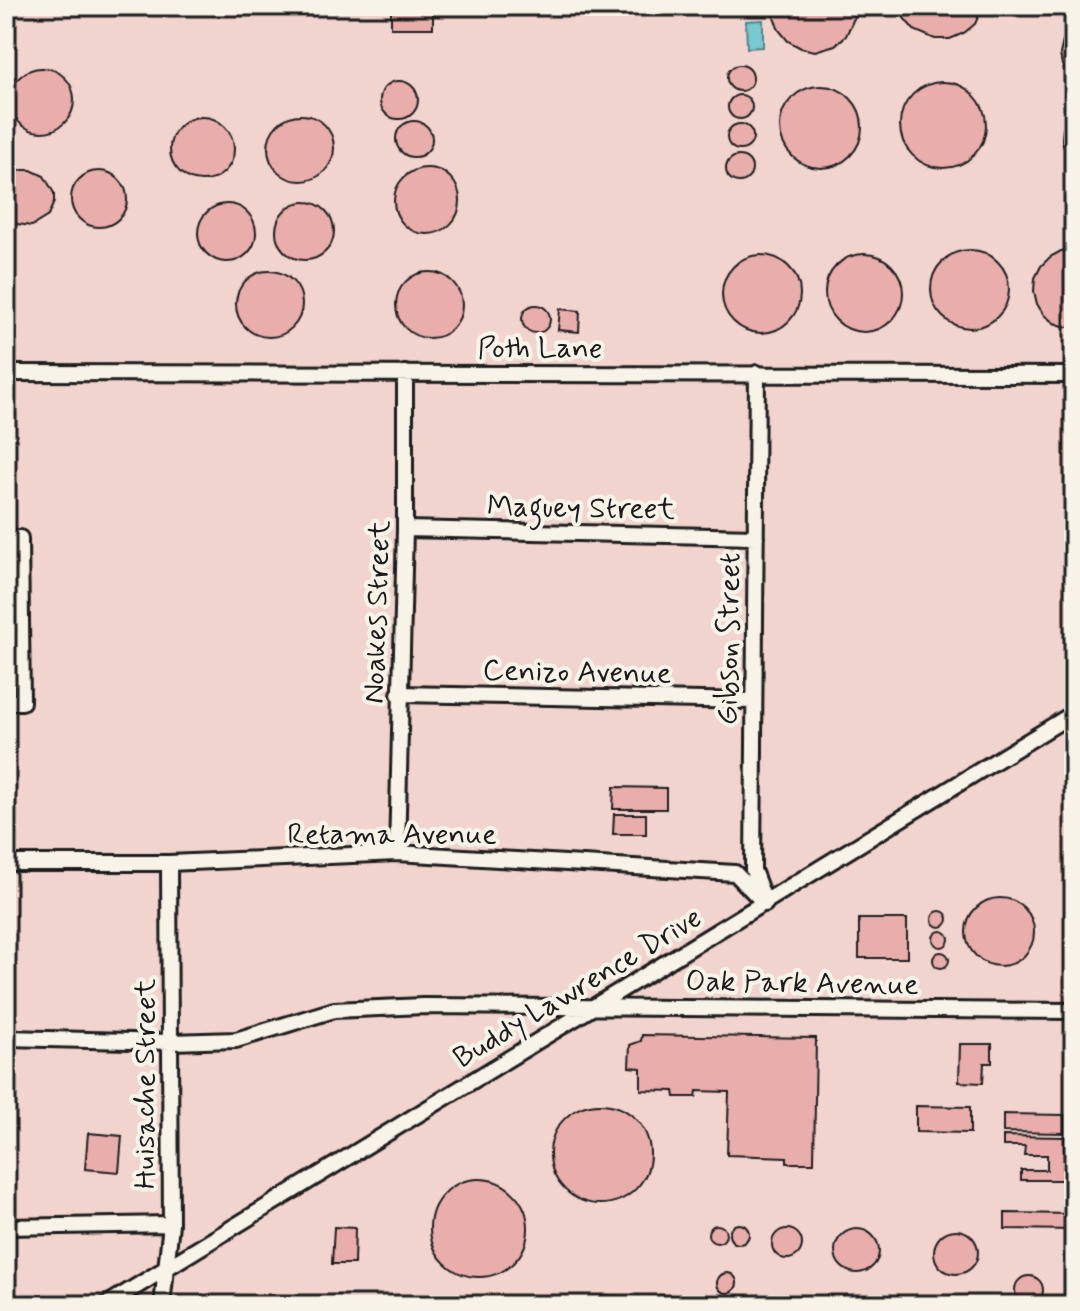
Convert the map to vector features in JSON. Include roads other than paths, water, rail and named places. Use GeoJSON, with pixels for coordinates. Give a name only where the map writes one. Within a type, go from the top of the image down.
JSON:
{"type":"FeatureCollection","features":[{"type":"Feature","properties":{"kind":"street","name":"Poth Lane"},"geometry":{"type":"LineString","coordinates":[[6,373],[1074,375]]}},
{"type":"Feature","properties":{"kind":"street","name":"Noakes Street"},"geometry":{"type":"LineString","coordinates":[[397,853],[405,529],[405,373]]}},
{"type":"Feature","properties":{"kind":"street","name":"Gibson Street"},"geometry":{"type":"LineString","coordinates":[[757,373],[753,870],[765,904]]}},
{"type":"Feature","properties":{"kind":"street","name":"Maguey Street"},"geometry":{"type":"LineString","coordinates":[[405,529],[756,537]]}},
{"type":"Feature","properties":{"kind":"street"},"geometry":{"type":"LineString","coordinates":[[6,702],[22,702],[13,538]]}},
{"type":"Feature","properties":{"kind":"street","name":"Cenizo Avenue"},"geometry":{"type":"LineString","coordinates":[[399,694],[753,701]]}},
{"type":"Feature","properties":{"kind":"street","name":"Buddy Lawrence Drive"},"geometry":{"type":"LineString","coordinates":[[106,1305],[1074,713]]}},
{"type":"Feature","properties":{"kind":"street","name":"Retama Avenue"},"geometry":{"type":"LineString","coordinates":[[6,863],[169,863],[397,853],[735,873],[765,904]]}},
{"type":"Feature","properties":{"kind":"street","name":"Huisache Street"},"geometry":{"type":"LineString","coordinates":[[162,1305],[171,1224],[169,863]]}},
{"type":"Feature","properties":{"kind":"street","name":"Oak Park Avenue"},"geometry":{"type":"LineString","coordinates":[[6,1038],[171,1042],[236,1040],[334,1010],[423,1006],[1074,1011]]}},
{"type":"Feature","properties":{"kind":"street"},"geometry":{"type":"LineString","coordinates":[[6,1227],[171,1224]]}},
{"type":"Feature","properties":{"kind":"water"},"geometry":{"type":"Polygon","coordinates":[[[763,20],[763,47],[747,48],[746,21],[763,20]]]}}]}
